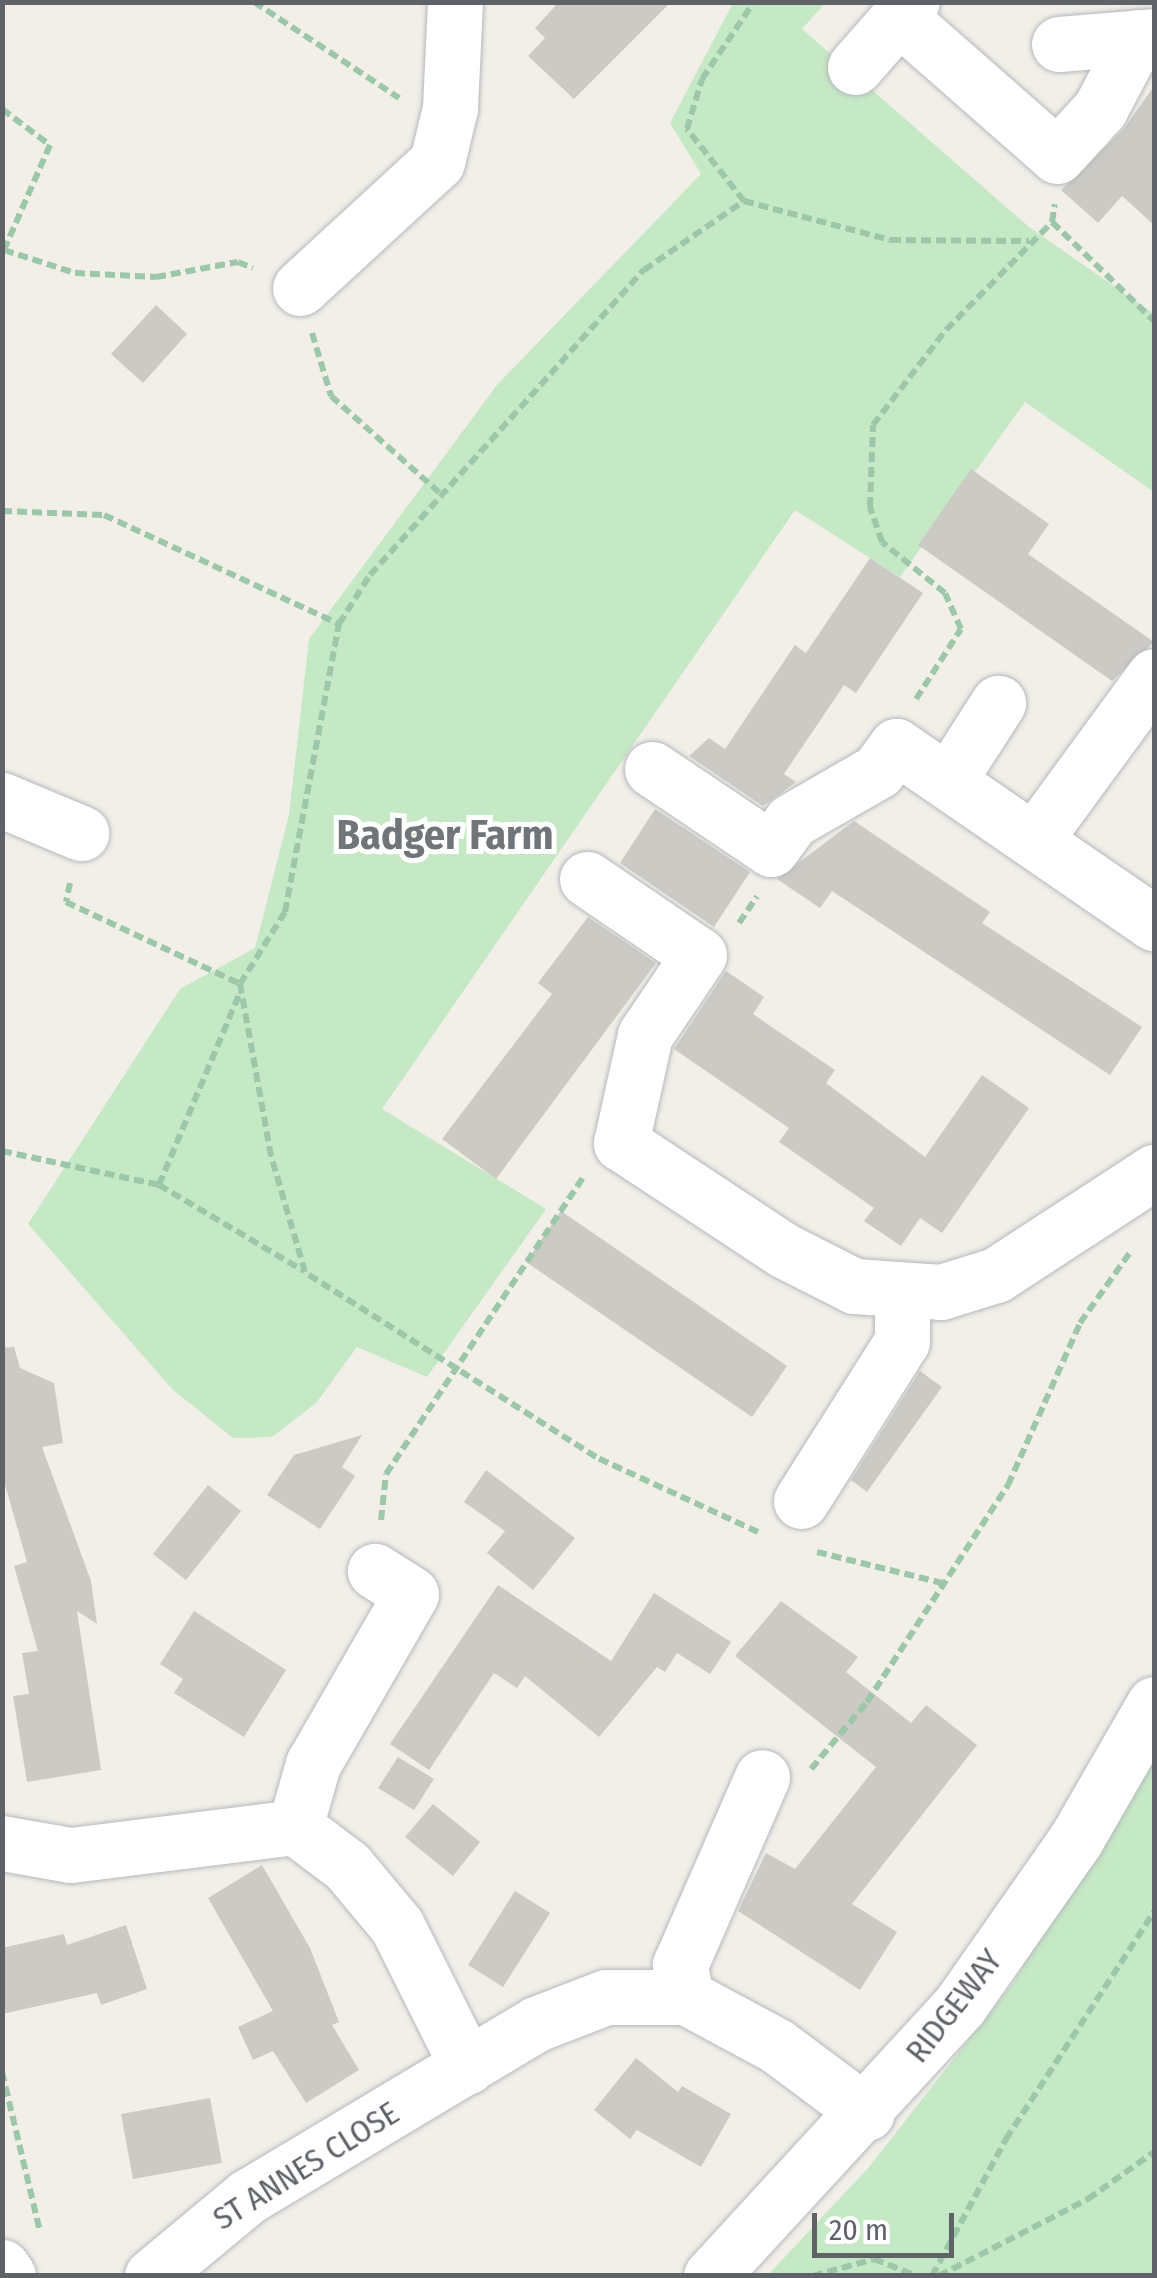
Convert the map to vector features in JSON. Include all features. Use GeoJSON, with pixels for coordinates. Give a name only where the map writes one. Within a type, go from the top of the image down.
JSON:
{"type":"FeatureCollection","features":[{"type":"Feature","properties":{"kind":"street"},"geometry":{"type":"LineString","coordinates":[[300,288],[437,162],[445,131],[456,2]]}},
{"type":"Feature","properties":{"kind":"street"},"geometry":{"type":"LineString","coordinates":[[855,67],[905,10],[1057,156],[1100,109],[1146,37]]}},
{"type":"Feature","properties":{"kind":"street"},"geometry":{"type":"LineString","coordinates":[[1059,44],[1146,37]]}},
{"type":"Feature","properties":{"kind":"street"},"geometry":{"type":"LineString","coordinates":[[1034,840],[1154,676]]}},
{"type":"Feature","properties":{"kind":"street"},"geometry":{"type":"LineString","coordinates":[[948,781],[998,703]]}},
{"type":"Feature","properties":{"kind":"street"},"geometry":{"type":"LineString","coordinates":[[652,769],[772,849],[791,821],[878,771],[896,746],[1154,923]]}},
{"type":"Feature","properties":{"kind":"street"},"geometry":{"type":"LineString","coordinates":[[4,806],[80,832]]}},
{"type":"Feature","properties":{"kind":"street"},"geometry":{"type":"LineString","coordinates":[[587,880],[700,955],[645,1036],[621,1143],[785,1251],[854,1286],[941,1292],[996,1275],[1154,1172]]}},
{"type":"Feature","properties":{"kind":"street"},"geometry":{"type":"LineString","coordinates":[[797,1530],[902,1340],[902,1292]]}},
{"type":"Feature","properties":{"kind":"street"},"geometry":{"type":"LineString","coordinates":[[295,1827],[314,1764],[412,1594],[375,1571]]}},
{"type":"Feature","properties":{"kind":"street","name":"RIDGEWAY"},"geometry":{"type":"LineString","coordinates":[[712,2276],[867,2113],[1041,1892],[1154,1704]]}},
{"type":"Feature","properties":{"kind":"street"},"geometry":{"type":"LineString","coordinates":[[686,1997],[680,1965],[762,1777]]}},
{"type":"Feature","properties":{"kind":"street"},"geometry":{"type":"LineString","coordinates":[[2,1842],[71,1855],[295,1827],[347,1866],[398,1926],[467,2066]]}},
{"type":"Feature","properties":{"kind":"street","name":"ST ANNES CLOSE"},"geometry":{"type":"LineString","coordinates":[[152,2276],[246,2197],[536,2024],[606,1996],[686,1997],[777,2046],[867,2113]]}},
{"type":"Feature","properties":{"kind":"path"},"geometry":{"type":"LineString","coordinates":[[254,2],[445,131]]}},
{"type":"Feature","properties":{"kind":"path"},"geometry":{"type":"LineString","coordinates":[[754,2],[702,79],[687,129],[744,201],[892,240],[1029,240]]}},
{"type":"Feature","properties":{"kind":"path"},"geometry":{"type":"LineString","coordinates":[[2,109],[50,145],[3,252],[75,273],[156,277],[238,262],[300,288],[331,396],[442,495]]}},
{"type":"Feature","properties":{"kind":"path"},"geometry":{"type":"LineString","coordinates":[[896,746],[908,709],[961,629],[945,592],[882,542],[870,507],[872,425],[1029,240],[1052,222],[1056,193]]}},
{"type":"Feature","properties":{"kind":"path"},"geometry":{"type":"LineString","coordinates":[[305,1272],[271,1156],[264,1090],[240,984],[285,912],[339,624],[370,574],[644,270],[744,201]]}},
{"type":"Feature","properties":{"kind":"path"},"geometry":{"type":"LineString","coordinates":[[1052,222],[1154,321]]}},
{"type":"Feature","properties":{"kind":"path"},"geometry":{"type":"LineString","coordinates":[[2,510],[104,516],[339,624]]}},
{"type":"Feature","properties":{"kind":"path"},"geometry":{"type":"LineString","coordinates":[[80,832],[66,902],[240,984]]}},
{"type":"Feature","properties":{"kind":"path"},"geometry":{"type":"LineString","coordinates":[[700,955],[723,948],[770,877],[772,849]]}},
{"type":"Feature","properties":{"kind":"path"},"geometry":{"type":"LineString","coordinates":[[159,1185],[240,994]]}},
{"type":"Feature","properties":{"kind":"path"},"geometry":{"type":"LineString","coordinates":[[375,1571],[386,1474],[456,1363],[599,1153],[621,1143]]}},
{"type":"Feature","properties":{"kind":"path"},"geometry":{"type":"LineString","coordinates":[[2,1152],[159,1185],[305,1272],[385,1330],[456,1363],[596,1456],[942,1583]]}},
{"type":"Feature","properties":{"kind":"path"},"geometry":{"type":"LineString","coordinates":[[762,1777],[807,1774],[868,1702],[1008,1485],[1080,1322],[1136,1243]]}},
{"type":"Feature","properties":{"kind":"path"},"geometry":{"type":"LineString","coordinates":[[935,2276],[1006,2139],[1154,1912]]}},
{"type":"Feature","properties":{"kind":"path"},"geometry":{"type":"LineString","coordinates":[[2,2072],[17,2261]]}},
{"type":"Feature","properties":{"kind":"path"},"geometry":{"type":"LineString","coordinates":[[935,2276],[1088,2199],[1154,2152]]}},
{"type":"Feature","properties":{"kind":"path"},"geometry":{"type":"LineString","coordinates":[[813,2276],[874,2259],[917,2276]]}},
{"type":"Feature","properties":{"kind":"green space"},"geometry":{"type":"Polygon","coordinates":[[[733,3],[825,3],[802,29],[1029,227],[1154,314],[1154,492],[1025,402],[900,577],[795,510],[382,1109],[546,1209],[427,1377],[357,1347],[316,1403],[272,1437],[233,1438],[172,1389],[28,1224],[180,989],[255,948],[289,815],[309,639],[497,385],[701,174],[670,123],[733,3]]]}},
{"type":"Feature","properties":{"kind":"green space"},"geometry":{"type":"Polygon","coordinates":[[[1154,1758],[1154,2275],[767,2276],[869,2167],[1011,1986],[1154,1758]]]}},
{"type":"Feature","properties":{"kind":"building"},"geometry":{"type":"Polygon","coordinates":[[[559,2],[671,2],[574,99],[528,56],[545,38],[535,28],[559,2]]]}},
{"type":"Feature","properties":{"kind":"building"},"geometry":{"type":"Polygon","coordinates":[[[1154,86],[1154,225],[1122,196],[1098,223],[1061,190],[1123,130],[1154,86]]]}},
{"type":"Feature","properties":{"kind":"building"},"geometry":{"type":"Polygon","coordinates":[[[156,305],[187,334],[143,383],[111,354],[156,305]]]}},
{"type":"Feature","properties":{"kind":"building"},"geometry":{"type":"Polygon","coordinates":[[[971,469],[1049,524],[1028,554],[1154,642],[1112,681],[918,545],[971,469]]]}},
{"type":"Feature","properties":{"kind":"building"},"geometry":{"type":"Polygon","coordinates":[[[870,558],[923,593],[856,693],[844,685],[784,774],[796,782],[763,806],[689,756],[709,738],[725,749],[795,645],[806,653],[870,558]]]}},
{"type":"Feature","properties":{"kind":"building"},"geometry":{"type":"Polygon","coordinates":[[[655,809],[750,872],[714,927],[620,863],[655,809]]]}},
{"type":"Feature","properties":{"kind":"building"},"geometry":{"type":"Polygon","coordinates":[[[854,821],[990,912],[982,923],[1142,1027],[1110,1075],[832,891],[820,908],[777,879],[854,821]]]}},
{"type":"Feature","properties":{"kind":"building"},"geometry":{"type":"Polygon","coordinates":[[[588,917],[656,963],[496,1179],[442,1139],[552,994],[538,983],[588,917]]]}},
{"type":"Feature","properties":{"kind":"building"},"geometry":{"type":"Polygon","coordinates":[[[726,971],[764,997],[753,1014],[835,1070],[826,1083],[925,1157],[982,1075],[1029,1108],[942,1233],[920,1218],[901,1246],[864,1221],[874,1208],[779,1142],[789,1128],[674,1049],[726,971]]]}},
{"type":"Feature","properties":{"kind":"building"},"geometry":{"type":"Polygon","coordinates":[[[561,1211],[787,1366],[752,1417],[526,1262],[561,1211]]]}},
{"type":"Feature","properties":{"kind":"building"},"geometry":{"type":"Polygon","coordinates":[[[14,1347],[20,1368],[54,1383],[63,1443],[42,1447],[91,1581],[97,1624],[77,1611],[101,1770],[27,1782],[13,1696],[29,1694],[22,1653],[38,1651],[14,1566],[27,1562],[2,1474],[2,1348],[14,1347]]]}},
{"type":"Feature","properties":{"kind":"building"},"geometry":{"type":"Polygon","coordinates":[[[920,1371],[942,1387],[867,1492],[851,1480],[920,1371]]]}},
{"type":"Feature","properties":{"kind":"building"},"geometry":{"type":"Polygon","coordinates":[[[362,1435],[342,1467],[355,1476],[320,1529],[267,1495],[294,1455],[362,1435]]]}},
{"type":"Feature","properties":{"kind":"building"},"geometry":{"type":"Polygon","coordinates":[[[486,1470],[575,1538],[533,1590],[487,1553],[505,1531],[464,1502],[486,1470]]]}},
{"type":"Feature","properties":{"kind":"building"},"geometry":{"type":"Polygon","coordinates":[[[208,1485],[241,1511],[186,1580],[153,1554],[208,1485]]]}},
{"type":"Feature","properties":{"kind":"building"},"geometry":{"type":"Polygon","coordinates":[[[498,1585],[611,1661],[654,1593],[731,1642],[710,1674],[677,1653],[665,1672],[657,1667],[599,1737],[525,1676],[517,1688],[494,1673],[429,1770],[390,1744],[498,1585]]]}},
{"type":"Feature","properties":{"kind":"building"},"geometry":{"type":"Polygon","coordinates":[[[781,1601],[858,1657],[846,1672],[911,1723],[926,1705],[977,1745],[852,1904],[897,1932],[860,1990],[738,1911],[766,1853],[795,1869],[876,1767],[735,1656],[781,1601]]]}},
{"type":"Feature","properties":{"kind":"building"},"geometry":{"type":"Polygon","coordinates":[[[194,1611],[286,1670],[244,1737],[174,1693],[183,1679],[160,1664],[194,1611]]]}},
{"type":"Feature","properties":{"kind":"building"},"geometry":{"type":"Polygon","coordinates":[[[398,1757],[434,1779],[414,1810],[378,1788],[398,1757]]]}},
{"type":"Feature","properties":{"kind":"building"},"geometry":{"type":"Polygon","coordinates":[[[433,1804],[480,1842],[453,1876],[405,1837],[433,1804]]]}},
{"type":"Feature","properties":{"kind":"building"},"geometry":{"type":"Polygon","coordinates":[[[262,1865],[310,1948],[339,2022],[332,2025],[359,2070],[306,2103],[273,2051],[253,2060],[238,2027],[273,2011],[208,1898],[262,1865]]]}},
{"type":"Feature","properties":{"kind":"building"},"geometry":{"type":"Polygon","coordinates":[[[515,1891],[550,1913],[503,1987],[468,1965],[515,1891]]]}},
{"type":"Feature","properties":{"kind":"building"},"geometry":{"type":"Polygon","coordinates":[[[126,1925],[147,1989],[101,2005],[97,1993],[2,2014],[2,1948],[64,1934],[67,1945],[126,1925]]]}},
{"type":"Feature","properties":{"kind":"building"},"geometry":{"type":"Polygon","coordinates":[[[636,2058],[678,2092],[682,2086],[731,2114],[701,2167],[637,2130],[630,2139],[594,2110],[636,2058]]]}},
{"type":"Feature","properties":{"kind":"building"},"geometry":{"type":"Polygon","coordinates":[[[210,2098],[222,2163],[133,2179],[121,2114],[210,2098]]]}},
{"type":"Feature","properties":{"kind":"district","name":"Badger Farm"},"geometry":{"type":"Point","coordinates":[445,835]}}]}
